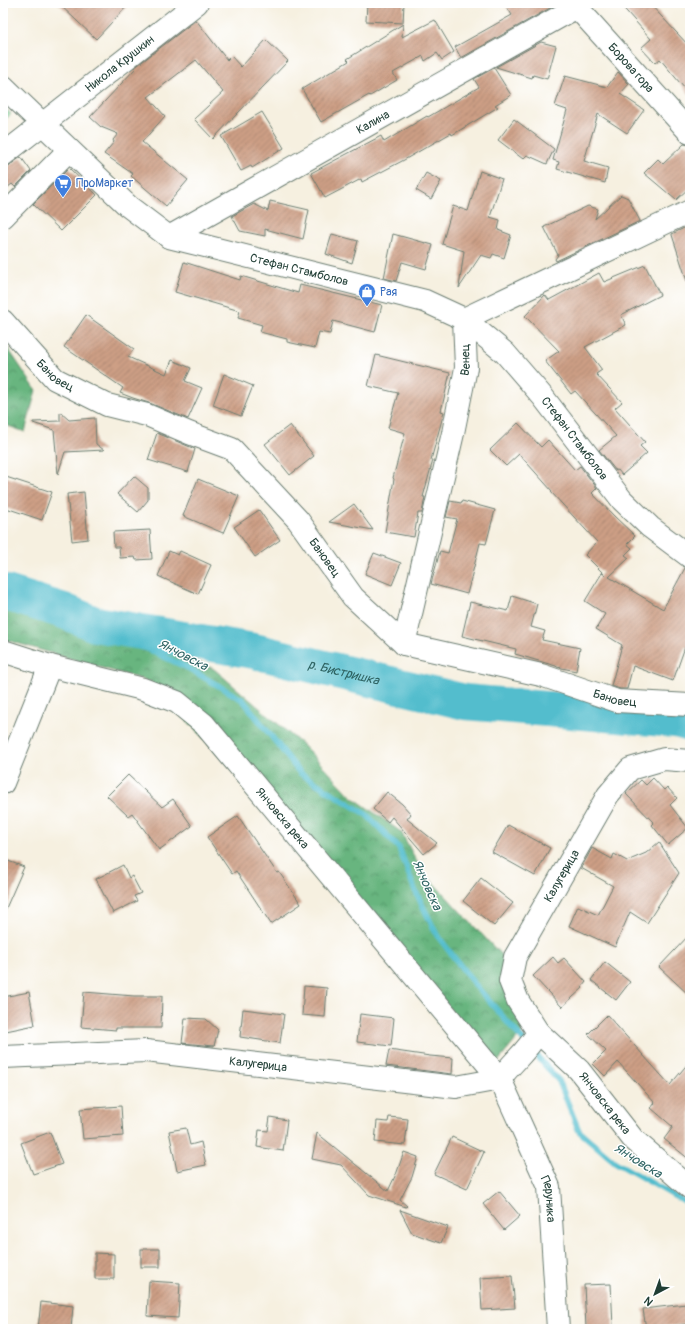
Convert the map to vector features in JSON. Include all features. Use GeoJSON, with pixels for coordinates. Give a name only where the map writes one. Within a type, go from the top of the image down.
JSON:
{"type":"FeatureCollection","features":[{"type":"Feature","properties":{"kind":"street","name":"Никола Крушкин"},"geometry":{"type":"LineString","coordinates":[[3,155],[197,3]]}},
{"type":"Feature","properties":{"kind":"street","name":"Борова гора"},"geometry":{"type":"LineString","coordinates":[[575,5],[690,133]]}},
{"type":"Feature","properties":{"kind":"street","name":"Калина"},"geometry":{"type":"LineString","coordinates":[[169,237],[575,5]]}},
{"type":"Feature","properties":{"kind":"street","name":"Стефан Стамболов"},"geometry":{"type":"LineString","coordinates":[[3,86],[128,206],[169,237],[425,301],[464,319],[505,353],[543,397],[622,500],[650,527],[690,557]]}},
{"type":"Feature","properties":{"kind":"street"},"geometry":{"type":"LineString","coordinates":[[3,217],[69,150]]}},
{"type":"Feature","properties":{"kind":"street"},"geometry":{"type":"LineString","coordinates":[[464,319],[690,210]]}},
{"type":"Feature","properties":{"kind":"street","name":"Венец"},"geometry":{"type":"LineString","coordinates":[[404,644],[453,433],[466,368],[464,319]]}},
{"type":"Feature","properties":{"kind":"street","name":"Бановец"},"geometry":{"type":"LineString","coordinates":[[3,322],[56,379],[107,405],[147,415],[232,449],[298,520],[353,597],[404,644],[541,675],[617,702],[690,705]]}},
{"type":"Feature","properties":{"kind":"street","name":"Янчовска река"},"geometry":{"type":"LineString","coordinates":[[3,651],[50,666],[143,689],[177,702],[204,724],[504,1074]]}},
{"type":"Feature","properties":{"kind":"street"},"geometry":{"type":"LineString","coordinates":[[4,778],[50,666]]}},
{"type":"Feature","properties":{"kind":"street","name":"Калугерица"},"geometry":{"type":"LineString","coordinates":[[535,1038],[518,1002],[510,980],[515,957],[608,795],[630,770],[664,759],[690,761]]}},
{"type":"Feature","properties":{"kind":"street"},"geometry":{"type":"LineString","coordinates":[[504,1074],[535,1038]]}},
{"type":"Feature","properties":{"kind":"street","name":"Янчовска река"},"geometry":{"type":"LineString","coordinates":[[535,1038],[579,1070],[634,1139],[690,1188]]}},
{"type":"Feature","properties":{"kind":"street","name":"Калугерица"},"geometry":{"type":"LineString","coordinates":[[3,1057],[146,1051],[456,1087],[504,1074]]}},
{"type":"Feature","properties":{"kind":"street","name":"Перуника"},"geometry":{"type":"LineString","coordinates":[[504,1074],[550,1187],[558,1329]]}},
{"type":"Feature","properties":{"kind":"green space"},"geometry":{"type":"Polygon","coordinates":[[[3,106],[11,114],[3,121],[3,106]]]}},
{"type":"Feature","properties":{"kind":"green space"},"geometry":{"type":"Polygon","coordinates":[[[3,341],[36,390],[25,432],[3,424],[3,341]]]}},
{"type":"Feature","properties":{"kind":"green space"},"geometry":{"type":"Polygon","coordinates":[[[3,575],[214,669],[305,747],[351,796],[401,832],[422,871],[507,961],[525,1029],[496,1064],[393,941],[151,682],[3,639],[3,575]]]}},
{"type":"Feature","properties":{"kind":"building"},"geometry":{"type":"Polygon","coordinates":[[[58,3],[130,3],[96,39],[58,3]]]}},
{"type":"Feature","properties":{"kind":"building"},"geometry":{"type":"Polygon","coordinates":[[[367,3],[404,3],[403,23],[366,21],[367,3]]]}},
{"type":"Feature","properties":{"kind":"building"},"geometry":{"type":"Polygon","coordinates":[[[504,3],[559,3],[461,58],[455,47],[512,15],[504,3]]]}},
{"type":"Feature","properties":{"kind":"building"},"geometry":{"type":"Polygon","coordinates":[[[619,3],[649,3],[690,47],[690,95],[660,59],[655,63],[641,48],[651,39],[619,3]]]}},
{"type":"Feature","properties":{"kind":"building"},"geometry":{"type":"Polygon","coordinates":[[[196,20],[227,60],[231,56],[241,67],[266,40],[288,61],[213,139],[194,119],[223,92],[196,60],[148,97],[165,116],[142,142],[188,180],[166,206],[131,176],[133,174],[104,154],[114,142],[113,140],[118,134],[101,127],[90,117],[135,69],[134,68],[196,20]]]}},
{"type":"Feature","properties":{"kind":"building"},"geometry":{"type":"Polygon","coordinates":[[[435,20],[454,52],[442,60],[437,53],[425,61],[423,56],[393,73],[397,80],[321,122],[302,89],[349,61],[347,59],[403,24],[402,37],[435,20]]]}},
{"type":"Feature","properties":{"kind":"building"},"geometry":{"type":"Polygon","coordinates":[[[541,42],[556,46],[547,79],[533,75],[532,78],[496,67],[541,42]]]}},
{"type":"Feature","properties":{"kind":"building"},"geometry":{"type":"Polygon","coordinates":[[[494,68],[511,95],[495,105],[498,107],[452,135],[451,133],[362,182],[361,179],[325,198],[311,173],[381,136],[384,142],[427,116],[428,117],[479,87],[474,79],[494,68]]]}},
{"type":"Feature","properties":{"kind":"building"},"geometry":{"type":"Polygon","coordinates":[[[618,72],[629,84],[620,94],[644,110],[627,133],[598,114],[584,161],[608,168],[605,183],[557,169],[559,162],[553,160],[567,110],[555,106],[565,76],[607,87],[618,72]]]}},
{"type":"Feature","properties":{"kind":"building"},"geometry":{"type":"Polygon","coordinates":[[[262,112],[284,148],[252,168],[251,166],[241,171],[221,136],[262,112]]]}},
{"type":"Feature","properties":{"kind":"building"},"geometry":{"type":"Polygon","coordinates":[[[514,119],[554,149],[547,164],[527,155],[523,159],[498,140],[514,119]]]}},
{"type":"Feature","properties":{"kind":"building"},"geometry":{"type":"Polygon","coordinates":[[[684,144],[690,145],[690,187],[676,200],[644,173],[658,159],[663,164],[684,144]]]}},
{"type":"Feature","properties":{"kind":"building"},"geometry":{"type":"Polygon","coordinates":[[[21,157],[31,171],[15,187],[12,184],[3,191],[3,170],[21,157]]]}},
{"type":"Feature","properties":{"kind":"building","name":"ПроМаркет"},"geometry":{"type":"Polygon","coordinates":[[[69,168],[97,195],[61,231],[33,204],[69,168]]]}},
{"type":"Feature","properties":{"kind":"building"},"geometry":{"type":"Polygon","coordinates":[[[480,171],[502,179],[490,217],[500,220],[498,230],[511,235],[504,258],[493,254],[491,258],[481,255],[459,288],[464,251],[442,244],[453,206],[468,211],[480,171]]]}},
{"type":"Feature","properties":{"kind":"building"},"geometry":{"type":"Polygon","coordinates":[[[426,173],[441,181],[431,199],[416,190],[426,173]]]}},
{"type":"Feature","properties":{"kind":"building"},"geometry":{"type":"Polygon","coordinates":[[[621,195],[628,198],[640,221],[556,261],[555,259],[558,255],[544,227],[588,206],[598,209],[595,219],[621,195]]]}},
{"type":"Feature","properties":{"kind":"building"},"geometry":{"type":"Polygon","coordinates":[[[270,201],[309,210],[303,239],[265,229],[265,236],[240,231],[232,216],[254,204],[268,211],[270,201]]]}},
{"type":"Feature","properties":{"kind":"building"},"geometry":{"type":"Polygon","coordinates":[[[690,225],[690,281],[687,281],[672,234],[690,225]]]}},
{"type":"Feature","properties":{"kind":"building"},"geometry":{"type":"Polygon","coordinates":[[[332,234],[358,241],[352,263],[326,254],[332,234]]]}},
{"type":"Feature","properties":{"kind":"building"},"geometry":{"type":"Polygon","coordinates":[[[393,234],[433,245],[426,269],[402,262],[396,281],[384,278],[393,234]]]}},
{"type":"Feature","properties":{"kind":"building"},"geometry":{"type":"Polygon","coordinates":[[[184,262],[240,280],[241,276],[298,293],[300,285],[382,305],[375,332],[333,321],[330,334],[319,332],[315,348],[287,342],[287,339],[260,332],[262,325],[238,318],[240,311],[175,292],[184,262]]]}},
{"type":"Feature","properties":{"kind":"building"},"geometry":{"type":"Polygon","coordinates":[[[645,265],[660,295],[621,315],[626,325],[585,347],[602,370],[596,374],[622,402],[615,408],[645,442],[640,446],[647,453],[622,475],[618,470],[616,471],[599,450],[616,436],[575,391],[571,394],[545,361],[559,351],[525,316],[545,295],[549,300],[599,273],[604,282],[645,265]]]}},
{"type":"Feature","properties":{"kind":"building"},"geometry":{"type":"Polygon","coordinates":[[[86,315],[134,349],[128,357],[166,374],[172,360],[191,368],[185,381],[202,388],[188,419],[120,393],[123,388],[64,347],[86,315]]]}},
{"type":"Feature","properties":{"kind":"building"},"geometry":{"type":"Polygon","coordinates":[[[376,355],[450,373],[441,411],[444,412],[423,497],[425,497],[422,513],[418,513],[414,537],[385,532],[393,478],[405,433],[388,428],[398,393],[368,386],[376,355]]]}},
{"type":"Feature","properties":{"kind":"building"},"geometry":{"type":"Polygon","coordinates":[[[224,374],[253,386],[241,416],[213,405],[224,374]]]}},
{"type":"Feature","properties":{"kind":"building"},"geometry":{"type":"Polygon","coordinates":[[[60,412],[69,420],[95,418],[96,444],[104,450],[65,452],[58,474],[54,430],[33,422],[60,421],[60,412]]]}},
{"type":"Feature","properties":{"kind":"building"},"geometry":{"type":"Polygon","coordinates":[[[518,423],[541,447],[548,440],[575,470],[580,466],[597,488],[592,493],[635,536],[627,544],[632,548],[625,555],[629,558],[609,577],[663,609],[685,568],[690,569],[690,648],[685,647],[673,681],[633,666],[627,689],[620,689],[611,686],[622,645],[596,629],[605,614],[585,601],[602,573],[605,575],[585,555],[597,542],[551,492],[552,491],[519,454],[506,466],[490,450],[518,423]]]}},
{"type":"Feature","properties":{"kind":"building"},"geometry":{"type":"Polygon","coordinates":[[[290,425],[314,456],[290,475],[265,444],[290,425]]]}},
{"type":"Feature","properties":{"kind":"building"},"geometry":{"type":"Polygon","coordinates":[[[157,433],[195,449],[188,472],[148,460],[157,433]]]}},
{"type":"Feature","properties":{"kind":"building"},"geometry":{"type":"Polygon","coordinates":[[[3,476],[52,492],[42,520],[3,507],[3,476]]]}},
{"type":"Feature","properties":{"kind":"building"},"geometry":{"type":"Polygon","coordinates":[[[134,476],[148,488],[148,500],[138,512],[117,494],[134,476]]]}},
{"type":"Feature","properties":{"kind":"building"},"geometry":{"type":"Polygon","coordinates":[[[198,479],[239,496],[223,533],[183,516],[198,479]]]}},
{"type":"Feature","properties":{"kind":"building"},"geometry":{"type":"Polygon","coordinates":[[[84,492],[88,539],[72,541],[67,494],[84,492]]]}},
{"type":"Feature","properties":{"kind":"building"},"geometry":{"type":"Polygon","coordinates":[[[450,501],[461,503],[462,501],[495,510],[486,544],[480,543],[467,594],[431,584],[440,551],[448,553],[457,519],[446,517],[450,501]]]}},
{"type":"Feature","properties":{"kind":"building"},"geometry":{"type":"Polygon","coordinates":[[[354,504],[373,530],[329,522],[354,504]]]}},
{"type":"Feature","properties":{"kind":"building"},"geometry":{"type":"Polygon","coordinates":[[[259,510],[280,540],[255,557],[234,527],[259,510]]]}},
{"type":"Feature","properties":{"kind":"building"},"geometry":{"type":"Polygon","coordinates":[[[150,530],[152,559],[136,560],[135,557],[120,558],[119,547],[114,547],[113,532],[150,530]]]}},
{"type":"Feature","properties":{"kind":"building"},"geometry":{"type":"Polygon","coordinates":[[[169,551],[178,555],[180,551],[211,565],[198,594],[158,576],[169,551]]]}},
{"type":"Feature","properties":{"kind":"building"},"geometry":{"type":"Polygon","coordinates":[[[374,553],[401,563],[392,585],[365,574],[374,553]]]}},
{"type":"Feature","properties":{"kind":"building"},"geometry":{"type":"Polygon","coordinates":[[[512,596],[537,604],[531,627],[545,631],[542,640],[580,648],[576,671],[557,667],[515,654],[516,649],[462,636],[470,602],[508,611],[512,596]]]}},
{"type":"Feature","properties":{"kind":"building"},"geometry":{"type":"Polygon","coordinates":[[[128,775],[162,807],[173,799],[192,826],[159,850],[132,813],[128,816],[107,796],[128,775]]]}},
{"type":"Feature","properties":{"kind":"building"},"geometry":{"type":"Polygon","coordinates":[[[653,778],[664,790],[667,787],[677,798],[670,805],[688,828],[668,845],[652,825],[654,823],[626,794],[641,780],[646,785],[653,778]]]}},
{"type":"Feature","properties":{"kind":"building"},"geometry":{"type":"Polygon","coordinates":[[[387,792],[402,804],[411,814],[407,819],[437,843],[424,854],[392,817],[388,822],[373,809],[387,792]]]}},
{"type":"Feature","properties":{"kind":"building"},"geometry":{"type":"Polygon","coordinates":[[[238,816],[277,873],[279,872],[301,904],[271,924],[236,871],[232,874],[207,837],[238,816]]]}},
{"type":"Feature","properties":{"kind":"building"},"geometry":{"type":"Polygon","coordinates":[[[508,825],[550,848],[535,876],[492,852],[508,825]]]}},
{"type":"Feature","properties":{"kind":"building"},"geometry":{"type":"Polygon","coordinates":[[[659,842],[679,873],[647,923],[630,912],[615,947],[569,926],[578,906],[598,915],[613,886],[581,868],[592,848],[612,859],[614,854],[627,861],[646,853],[659,842]]]}},
{"type":"Feature","properties":{"kind":"building"},"geometry":{"type":"Polygon","coordinates":[[[3,859],[24,867],[3,915],[3,859]]]}},
{"type":"Feature","properties":{"kind":"building"},"geometry":{"type":"Polygon","coordinates":[[[123,865],[129,878],[132,876],[141,893],[134,896],[137,901],[113,913],[96,879],[123,865]]]}},
{"type":"Feature","properties":{"kind":"building"},"geometry":{"type":"Polygon","coordinates":[[[481,878],[513,903],[494,926],[463,901],[481,878]]]}},
{"type":"Feature","properties":{"kind":"building"},"geometry":{"type":"Polygon","coordinates":[[[690,934],[690,996],[659,967],[690,934]]]}},
{"type":"Feature","properties":{"kind":"building"},"geometry":{"type":"Polygon","coordinates":[[[553,957],[558,963],[564,958],[586,982],[582,987],[583,988],[562,1007],[533,976],[553,957]]]}},
{"type":"Feature","properties":{"kind":"building"},"geometry":{"type":"Polygon","coordinates":[[[605,962],[630,982],[616,1000],[591,980],[605,962]]]}},
{"type":"Feature","properties":{"kind":"building"},"geometry":{"type":"Polygon","coordinates":[[[304,986],[327,988],[325,1017],[302,1015],[304,986]]]}},
{"type":"Feature","properties":{"kind":"building"},"geometry":{"type":"Polygon","coordinates":[[[29,992],[35,1025],[6,1031],[3,1016],[3,997],[29,992]]]}},
{"type":"Feature","properties":{"kind":"building"},"geometry":{"type":"Polygon","coordinates":[[[84,992],[134,996],[162,996],[161,1028],[116,1028],[116,1030],[81,1027],[84,992]]]}},
{"type":"Feature","properties":{"kind":"building"},"geometry":{"type":"Polygon","coordinates":[[[243,1009],[284,1014],[280,1043],[240,1037],[243,1009]]]}},
{"type":"Feature","properties":{"kind":"building"},"geometry":{"type":"Polygon","coordinates":[[[360,1014],[394,1018],[391,1046],[357,1042],[360,1014]]]}},
{"type":"Feature","properties":{"kind":"building"},"geometry":{"type":"Polygon","coordinates":[[[607,1015],[670,1085],[690,1061],[690,1160],[664,1139],[673,1127],[651,1108],[655,1103],[618,1062],[605,1076],[593,1064],[606,1051],[588,1034],[607,1015]]]}},
{"type":"Feature","properties":{"kind":"building"},"geometry":{"type":"Polygon","coordinates":[[[185,1018],[206,1019],[218,1030],[214,1046],[182,1043],[185,1018]]]}},
{"type":"Feature","properties":{"kind":"building"},"geometry":{"type":"Polygon","coordinates":[[[389,1050],[453,1058],[452,1074],[386,1066],[389,1050]]]}},
{"type":"Feature","properties":{"kind":"building"},"geometry":{"type":"Polygon","coordinates":[[[121,1106],[123,1136],[83,1139],[80,1109],[121,1106]]]}},
{"type":"Feature","properties":{"kind":"building"},"geometry":{"type":"Polygon","coordinates":[[[270,1117],[287,1120],[283,1151],[257,1147],[259,1130],[268,1131],[270,1117]]]}},
{"type":"Feature","properties":{"kind":"building"},"geometry":{"type":"Polygon","coordinates":[[[389,1117],[408,1119],[405,1145],[375,1142],[377,1121],[388,1122],[389,1117]]]}},
{"type":"Feature","properties":{"kind":"building"},"geometry":{"type":"Polygon","coordinates":[[[186,1128],[190,1145],[201,1142],[206,1165],[177,1171],[169,1131],[186,1128]]]}},
{"type":"Feature","properties":{"kind":"building"},"geometry":{"type":"Polygon","coordinates":[[[50,1132],[62,1164],[33,1174],[21,1143],[50,1132]]]}},
{"type":"Feature","properties":{"kind":"building"},"geometry":{"type":"Polygon","coordinates":[[[317,1133],[388,1191],[404,1152],[418,1157],[412,1177],[400,1200],[407,1206],[406,1207],[369,1195],[341,1165],[312,1159],[317,1133]]]}},
{"type":"Feature","properties":{"kind":"building"},"geometry":{"type":"Polygon","coordinates":[[[452,1137],[484,1152],[467,1189],[434,1174],[452,1137]]]}},
{"type":"Feature","properties":{"kind":"building"},"geometry":{"type":"Polygon","coordinates":[[[499,1191],[520,1216],[504,1230],[483,1204],[499,1191]]]}},
{"type":"Feature","properties":{"kind":"building"},"geometry":{"type":"Polygon","coordinates":[[[400,1210],[448,1227],[441,1243],[412,1233],[400,1210]]]}},
{"type":"Feature","properties":{"kind":"building"},"geometry":{"type":"Polygon","coordinates":[[[141,1249],[160,1249],[160,1267],[141,1267],[141,1249]]]}},
{"type":"Feature","properties":{"kind":"building"},"geometry":{"type":"Polygon","coordinates":[[[95,1253],[114,1254],[114,1279],[95,1279],[95,1253]]]}},
{"type":"Feature","properties":{"kind":"building"},"geometry":{"type":"Polygon","coordinates":[[[512,1276],[515,1308],[482,1310],[480,1278],[512,1276]]]}},
{"type":"Feature","properties":{"kind":"building"},"geometry":{"type":"Polygon","coordinates":[[[149,1281],[180,1283],[178,1318],[147,1316],[149,1281]]]}},
{"type":"Feature","properties":{"kind":"building"},"geometry":{"type":"Polygon","coordinates":[[[611,1284],[613,1327],[586,1328],[584,1285],[611,1284]]]}},
{"type":"Feature","properties":{"kind":"building"},"geometry":{"type":"Polygon","coordinates":[[[41,1302],[73,1306],[71,1329],[38,1329],[41,1302]]]}},
{"type":"Feature","properties":{"kind":"building"},"geometry":{"type":"Polygon","coordinates":[[[686,1304],[688,1324],[646,1329],[643,1309],[686,1304]]]}},
{"type":"Feature","properties":{"kind":"waterway","name":"р. Бистришка"},"geometry":{"type":"LineString","coordinates":[[3,592],[64,611],[95,624],[254,651],[465,702],[676,720],[690,724]]}},
{"type":"Feature","properties":{"kind":"waterway","name":"Янчовска"},"geometry":{"type":"LineString","coordinates":[[95,624],[188,668],[243,700],[300,773],[367,815],[399,848],[415,890],[437,935],[475,985],[559,1081],[579,1131],[615,1162],[690,1205]]}},
{"type":"Feature","properties":{"kind":"place","name":"ПроМаркет"},"geometry":{"type":"Point","coordinates":[63,198]}},
{"type":"Feature","properties":{"kind":"place","name":"Рая"},"geometry":{"type":"Point","coordinates":[367,307]}}]}
